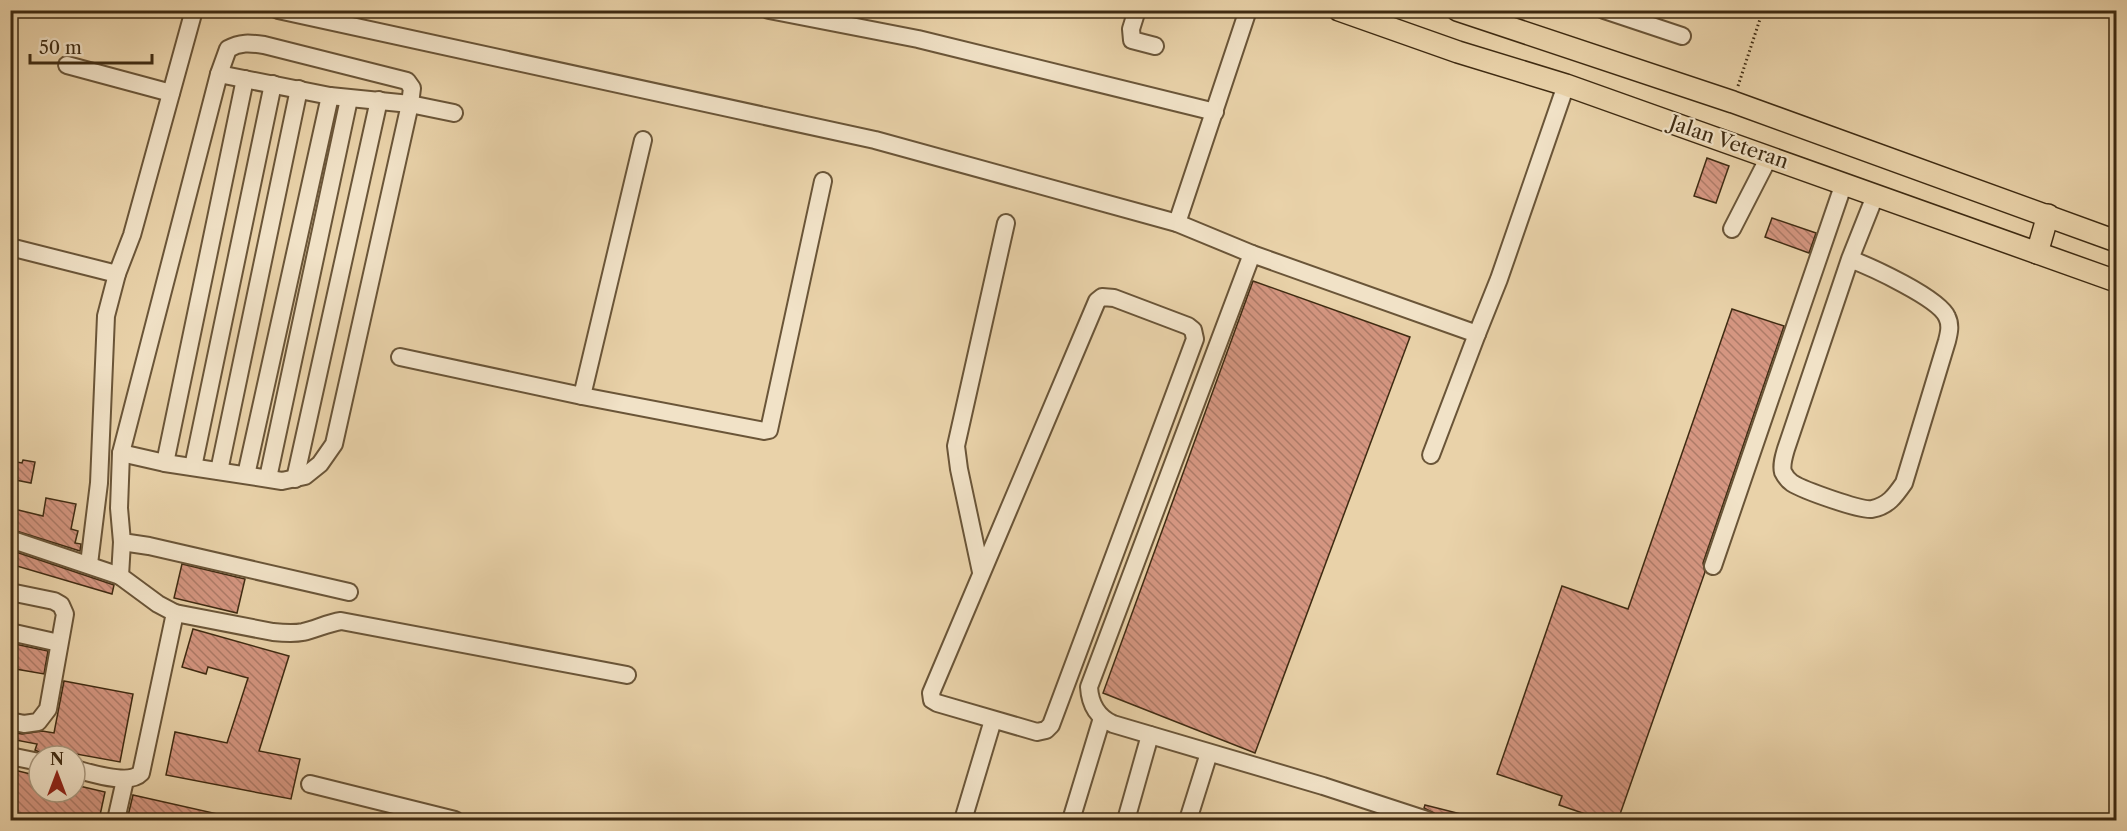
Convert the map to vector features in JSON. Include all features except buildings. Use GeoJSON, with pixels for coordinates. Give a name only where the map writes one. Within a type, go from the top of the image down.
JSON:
{"type":"FeatureCollection","features":[{"type":"Feature","properties":{"kind":"main road","name":"Jalan Veteran"},"geometry":{"type":"LineString","coordinates":[[1340,10],[1458,52],[1566,85],[2116,281]]}},
{"type":"Feature","properties":{"kind":"main road","name":"Jalan Veteran"},"geometry":{"type":"LineString","coordinates":[[1457,10],[1732,102],[2116,241]]}},
{"type":"Feature","properties":{"kind":"main road"},"geometry":{"type":"LineString","coordinates":[[2037,253],[2048,215]]}},
{"type":"Feature","properties":{"kind":"street"},"geometry":{"type":"LineString","coordinates":[[89,564],[99,483],[106,315],[117,274],[132,235],[194,10]]}},
{"type":"Feature","properties":{"kind":"street"},"geometry":{"type":"LineString","coordinates":[[278,10],[875,140],[1177,223],[1252,254],[1477,334]]}},
{"type":"Feature","properties":{"kind":"street"},"geometry":{"type":"LineString","coordinates":[[769,10],[918,39],[1215,112]]}},
{"type":"Feature","properties":{"kind":"street"},"geometry":{"type":"LineString","coordinates":[[1137,10],[1131,29],[1132,40],[1155,46]]}},
{"type":"Feature","properties":{"kind":"street"},"geometry":{"type":"LineString","coordinates":[[1177,223],[1248,10]]}},
{"type":"Feature","properties":{"kind":"street"},"geometry":{"type":"LineString","coordinates":[[1604,10],[1682,36]]}},
{"type":"Feature","properties":{"kind":"street"},"geometry":{"type":"LineString","coordinates":[[120,576],[121,453],[219,74],[228,49],[240,43],[264,45],[407,81],[412,88],[410,104],[334,444],[320,464],[305,476],[282,481],[165,463],[121,453]]}},
{"type":"Feature","properties":{"kind":"street"},"geometry":{"type":"LineString","coordinates":[[67,65],[171,93]]}},
{"type":"Feature","properties":{"kind":"street"},"geometry":{"type":"LineString","coordinates":[[219,74],[330,96],[410,104],[454,113]]}},
{"type":"Feature","properties":{"kind":"street"},"geometry":{"type":"LineString","coordinates":[[165,463],[244,79]]}},
{"type":"Feature","properties":{"kind":"street"},"geometry":{"type":"LineString","coordinates":[[193,467],[273,84]]}},
{"type":"Feature","properties":{"kind":"street"},"geometry":{"type":"LineString","coordinates":[[1431,455],[1499,279],[1566,85]]}},
{"type":"Feature","properties":{"kind":"street"},"geometry":{"type":"LineString","coordinates":[[219,471],[299,89]]}},
{"type":"Feature","properties":{"kind":"street"},"geometry":{"type":"LineString","coordinates":[[246,475],[330,96]]}},
{"type":"Feature","properties":{"kind":"street"},"geometry":{"type":"LineString","coordinates":[[268,478],[349,99]]}},
{"type":"Feature","properties":{"kind":"street"},"geometry":{"type":"LineString","coordinates":[[295,479],[379,100]]}},
{"type":"Feature","properties":{"kind":"street"},"geometry":{"type":"LineString","coordinates":[[582,396],[643,140]]}},
{"type":"Feature","properties":{"kind":"street"},"geometry":{"type":"LineString","coordinates":[[1732,229],[1769,157]]}},
{"type":"Feature","properties":{"kind":"street"},"geometry":{"type":"LineString","coordinates":[[400,357],[582,396],[764,431],[769,430],[823,181]]}},
{"type":"Feature","properties":{"kind":"street"},"geometry":{"type":"LineString","coordinates":[[1713,566],[1844,183]]}},
{"type":"Feature","properties":{"kind":"street"},"geometry":{"type":"LineString","coordinates":[[1850,259],[1891,276],[1941,309],[1950,327],[1904,483],[1894,498],[1885,505],[1870,509],[1858,508],[1797,485],[1785,475],[1782,467],[1850,259],[1875,196]]}},
{"type":"Feature","properties":{"kind":"street"},"geometry":{"type":"LineString","coordinates":[[981,572],[958,469],[956,446],[1006,223]]}},
{"type":"Feature","properties":{"kind":"street"},"geometry":{"type":"LineString","coordinates":[[10,247],[117,274]]}},
{"type":"Feature","properties":{"kind":"street"},"geometry":{"type":"LineString","coordinates":[[1071,820],[1100,726],[1089,687],[1252,254]]}},
{"type":"Feature","properties":{"kind":"street"},"geometry":{"type":"LineString","coordinates":[[1102,297],[1114,298],[1188,326],[1193,330],[1195,339],[1051,725],[1046,730],[1038,732],[937,704],[932,700],[931,693],[981,572],[1097,301],[1102,297]]}},
{"type":"Feature","properties":{"kind":"street"},"geometry":{"type":"LineString","coordinates":[[10,539],[120,576],[158,604],[175,613],[289,633],[301,633],[341,621],[627,675]]}},
{"type":"Feature","properties":{"kind":"street"},"geometry":{"type":"LineString","coordinates":[[122,542],[349,592]]}},
{"type":"Feature","properties":{"kind":"street"},"geometry":{"type":"LineString","coordinates":[[10,592],[54,601],[60,605],[65,614],[48,709],[38,722],[24,724],[10,721]]}},
{"type":"Feature","properties":{"kind":"street"},"geometry":{"type":"LineString","coordinates":[[87,772],[125,780],[136,778],[141,774],[175,613]]}},
{"type":"Feature","properties":{"kind":"street"},"geometry":{"type":"LineString","coordinates":[[10,632],[59,643]]}},
{"type":"Feature","properties":{"kind":"street"},"geometry":{"type":"LineString","coordinates":[[963,820],[993,720]]}},
{"type":"Feature","properties":{"kind":"street"},"geometry":{"type":"LineString","coordinates":[[1100,726],[1149,735],[1206,762],[1323,786],[1427,820]]}},
{"type":"Feature","properties":{"kind":"street"},"geometry":{"type":"LineString","coordinates":[[1126,820],[1149,735]]}},
{"type":"Feature","properties":{"kind":"street"},"geometry":{"type":"LineString","coordinates":[[10,756],[27,760]]}},
{"type":"Feature","properties":{"kind":"street"},"geometry":{"type":"LineString","coordinates":[[1188,820],[1206,762]]}},
{"type":"Feature","properties":{"kind":"street"},"geometry":{"type":"LineString","coordinates":[[116,820],[125,780]]}},
{"type":"Feature","properties":{"kind":"street"},"geometry":{"type":"LineString","coordinates":[[310,784],[455,820]]}},
{"type":"Feature","properties":{"kind":"path"},"geometry":{"type":"LineString","coordinates":[[1732,102],[1763,10]]}}]}
